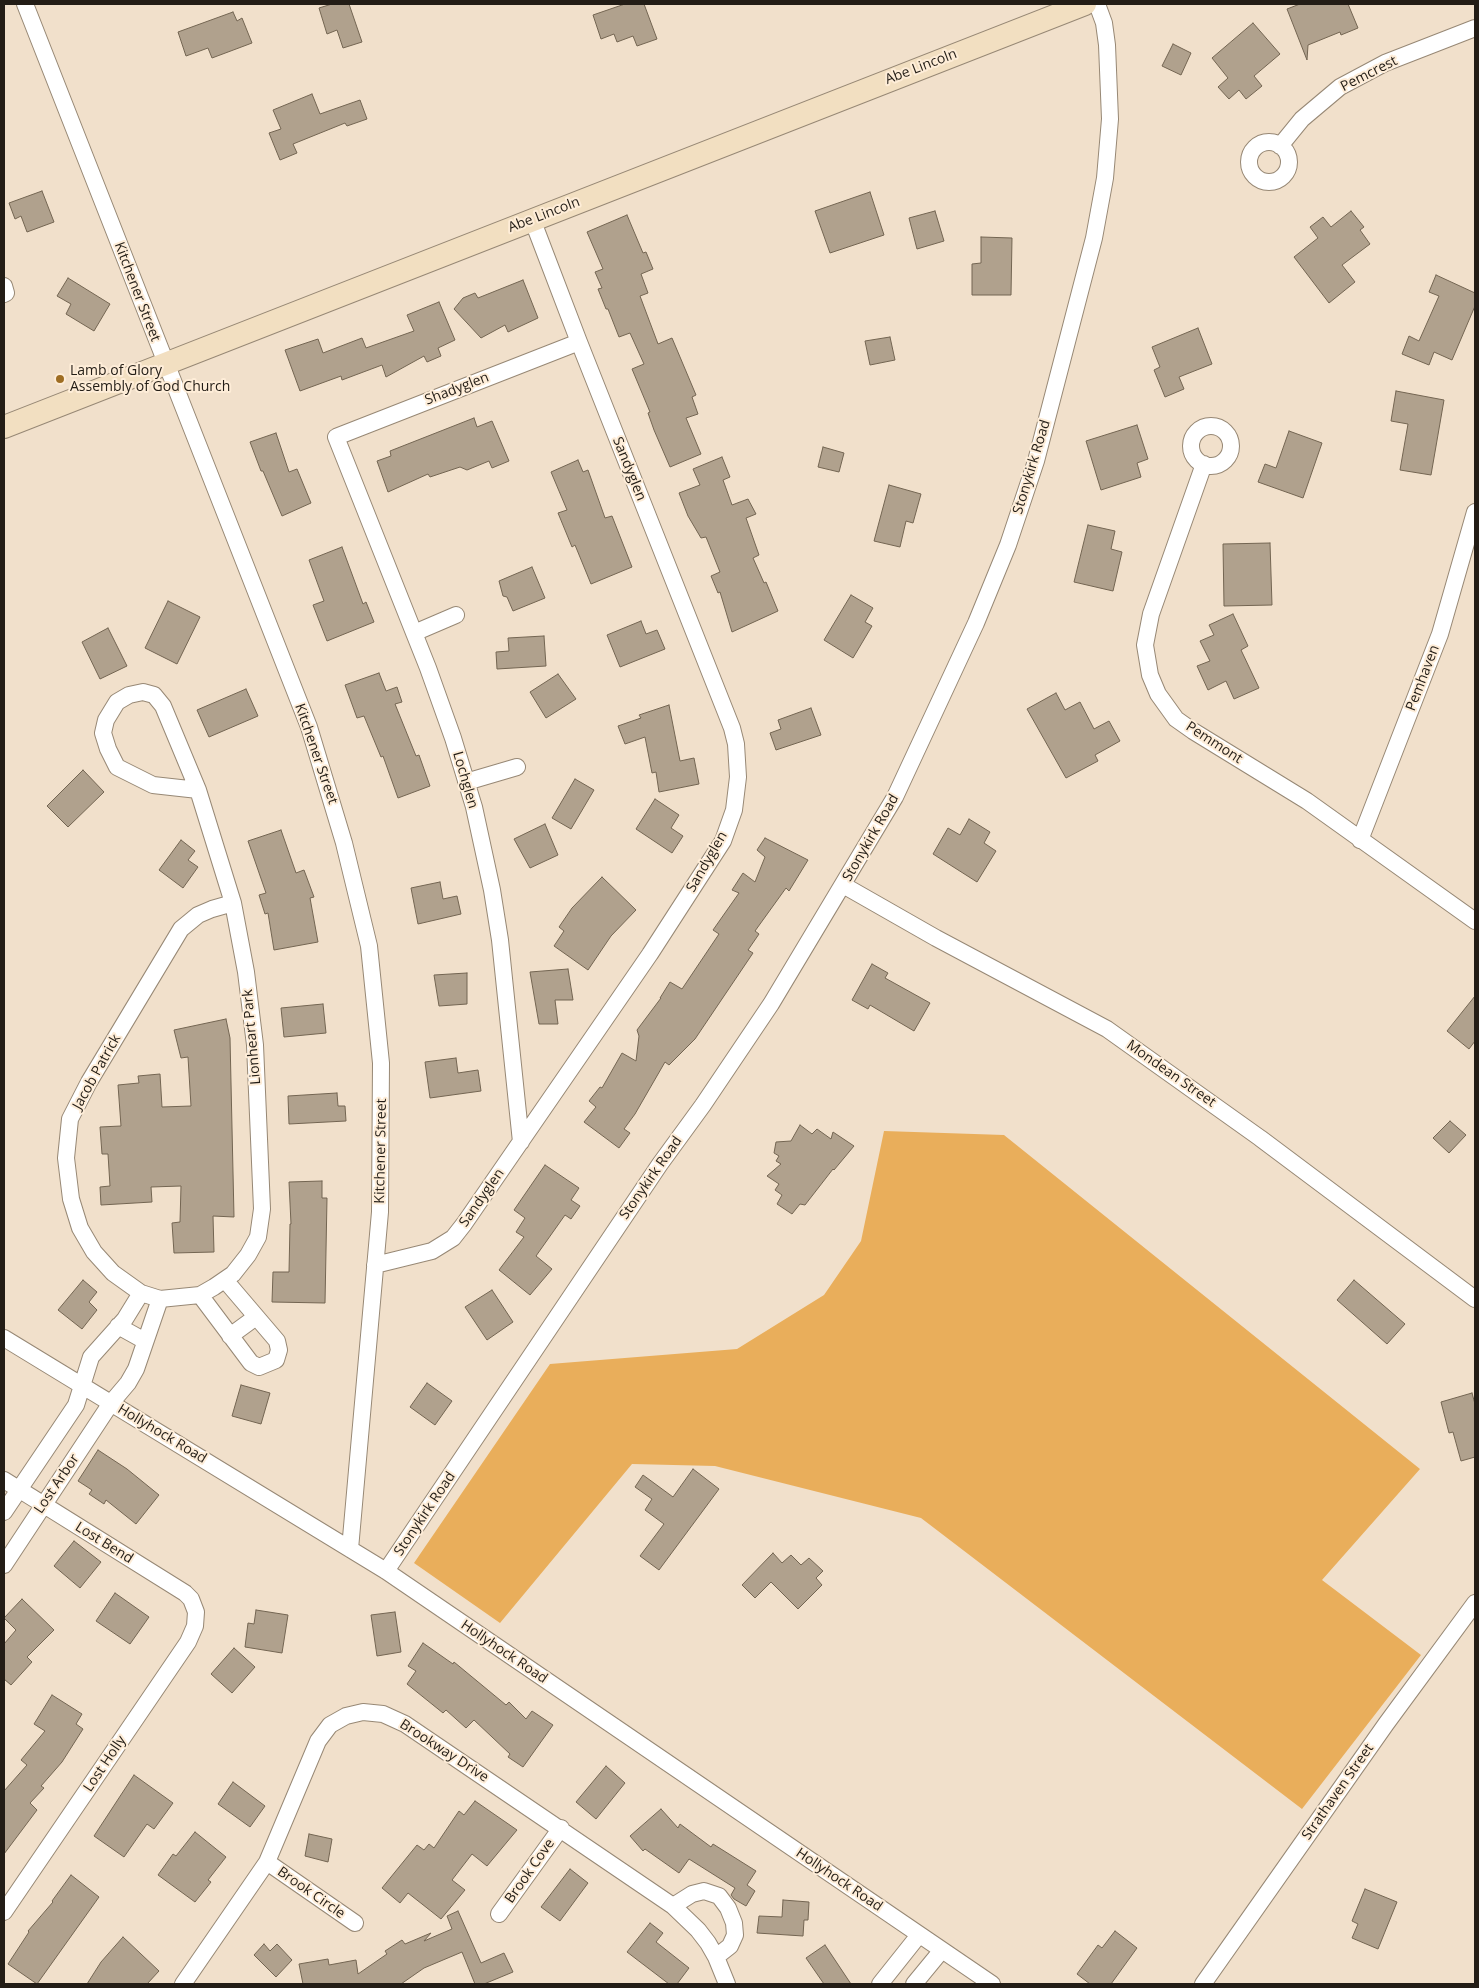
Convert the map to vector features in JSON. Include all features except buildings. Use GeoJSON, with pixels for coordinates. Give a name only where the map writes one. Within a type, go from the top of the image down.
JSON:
{"type":"FeatureCollection","features":[{"type":"Feature","properties":{"kind":"street","name":"Kitchener Street"},"geometry":{"type":"LineString","coordinates":[[25,4],[308,727],[344,843],[369,946],[381,1063],[380,1212],[364,1412],[350,1549]]}},
{"type":"Feature","properties":{"kind":"street","name":"Abe Lincoln"},"geometry":{"type":"LineString","coordinates":[[4,427],[1085,4]]}},
{"type":"Feature","properties":{"kind":"street","name":"Stonykirk Road"},"geometry":{"type":"LineString","coordinates":[[386,1571],[660,1164],[703,1105],[771,1004],[895,797],[976,623],[1008,544],[1036,461],[1094,238],[1105,178],[1110,119],[1110,81],[1105,30],[1097,4]]}},
{"type":"Feature","properties":{"kind":"street","name":"Pemcrest"},"geometry":{"type":"LineString","coordinates":[[1280,146],[1302,119],[1340,87],[1385,63],[1475,28]]}},
{"type":"Feature","properties":{"kind":"street","name":"Sandyglen"},"geometry":{"type":"LineString","coordinates":[[375,1265],[432,1251],[453,1238],[650,954],[723,841],[734,810],[738,777],[736,744],[727,712],[578,342],[532,219]]}},
{"type":"Feature","properties":{"kind":"street","name":"Shadyglen"},"geometry":{"type":"LineString","coordinates":[[336,437],[578,342]]}},
{"type":"Feature","properties":{"kind":"street","name":"Lochglen"},"geometry":{"type":"LineString","coordinates":[[336,437],[414,633],[453,738],[474,807],[498,930],[521,1142]]}},
{"type":"Feature","properties":{"kind":"street","name":"Pemmont"},"geometry":{"type":"LineString","coordinates":[[1204,464],[1151,614],[1146,645],[1150,675],[1158,694],[1176,719],[1307,801],[1475,921]]}},
{"type":"Feature","properties":{"kind":"street","name":"Pemhaven"},"geometry":{"type":"LineString","coordinates":[[1360,840],[1440,634],[1475,512]]}},
{"type":"Feature","properties":{"kind":"street"},"geometry":{"type":"LineString","coordinates":[[414,633],[456,615]]}},
{"type":"Feature","properties":{"kind":"street","name":"Lionheart Park"},"geometry":{"type":"LineString","coordinates":[[160,1298],[200,1295],[226,1280],[248,1255],[258,1237],[262,1209],[255,1045],[246,972],[233,903],[198,790],[163,706],[154,695],[143,692],[129,695],[117,702],[106,720],[103,733],[108,750],[117,767],[153,785],[198,790]]}},
{"type":"Feature","properties":{"kind":"street"},"geometry":{"type":"LineString","coordinates":[[466,782],[517,767]]}},
{"type":"Feature","properties":{"kind":"street","name":"Mondean Street"},"geometry":{"type":"LineString","coordinates":[[843,885],[936,938],[1107,1029],[1260,1138],[1475,1299]]}},
{"type":"Feature","properties":{"kind":"street","name":"Jacob Patrick"},"geometry":{"type":"LineString","coordinates":[[160,1298],[141,1293],[113,1273],[94,1252],[80,1228],[71,1199],[66,1158],[70,1119],[89,1082],[181,930],[198,915],[233,903]]}},
{"type":"Feature","properties":{"kind":"street"},"geometry":{"type":"LineString","coordinates":[[200,1295],[251,1363],[259,1367],[276,1360],[279,1350],[276,1341],[226,1280]]}},
{"type":"Feature","properties":{"kind":"street"},"geometry":{"type":"LineString","coordinates":[[4,1512],[76,1405],[81,1385],[92,1357],[118,1326],[141,1293]]}},
{"type":"Feature","properties":{"kind":"street"},"geometry":{"type":"LineString","coordinates":[[111,1403],[128,1383],[136,1369],[160,1298]]}},
{"type":"Feature","properties":{"kind":"street"},"geometry":{"type":"LineString","coordinates":[[230,1336],[256,1317]]}},
{"type":"Feature","properties":{"kind":"street"},"geometry":{"type":"LineString","coordinates":[[118,1326],[145,1341]]}},
{"type":"Feature","properties":{"kind":"street","name":"Hollyhock Road"},"geometry":{"type":"LineString","coordinates":[[4,1338],[386,1571],[992,1984]]}},
{"type":"Feature","properties":{"kind":"street","name":"Lost Arbor"},"geometry":{"type":"LineString","coordinates":[[4,1565],[111,1403]]}},
{"type":"Feature","properties":{"kind":"street","name":"Lost Bend"},"geometry":{"type":"LineString","coordinates":[[4,1480],[185,1593],[191,1599],[196,1612]]}},
{"type":"Feature","properties":{"kind":"street","name":"Strathaven Street"},"geometry":{"type":"LineString","coordinates":[[1204,1984],[1381,1730],[1475,1603]]}},
{"type":"Feature","properties":{"kind":"street","name":"Lost Holly"},"geometry":{"type":"LineString","coordinates":[[4,1912],[188,1642],[195,1626],[196,1612]]}},
{"type":"Feature","properties":{"kind":"street","name":"Brookway Drive"},"geometry":{"type":"LineString","coordinates":[[183,1984],[267,1862],[318,1741],[330,1725],[346,1716],[363,1712],[383,1714],[405,1724],[561,1828],[673,1906],[698,1930],[716,1958],[727,1984]]}},
{"type":"Feature","properties":{"kind":"street","name":"Brook Cove"},"geometry":{"type":"LineString","coordinates":[[500,1914],[561,1828]]}},
{"type":"Feature","properties":{"kind":"street","name":"Brook Circle"},"geometry":{"type":"LineString","coordinates":[[267,1862],[355,1923]]}},
{"type":"Feature","properties":{"kind":"street"},"geometry":{"type":"LineString","coordinates":[[673,1906],[692,1894],[704,1891],[719,1896],[728,1908],[734,1923],[735,1935],[730,1946],[716,1958]]}},
{"type":"Feature","properties":{"kind":"street"},"geometry":{"type":"LineString","coordinates":[[880,1984],[919,1935]]}},
{"type":"Feature","properties":{"kind":"street"},"geometry":{"type":"LineString","coordinates":[[914,1984],[942,1950]]}},
{"type":"Feature","properties":{"kind":"shaded area"},"geometry":{"type":"Polygon","coordinates":[[[884,1131],[1004,1135],[1420,1469],[1322,1580],[1421,1655],[1302,1809],[921,1518],[715,1466],[632,1464],[500,1623],[414,1563],[550,1364],[737,1349],[824,1295],[861,1241],[884,1131]]]}},
{"type":"Feature","properties":{"kind":"place","name":"Lamb of Glory Assembly of God Church"},"geometry":{"type":"Point","coordinates":[60,379]}}]}
